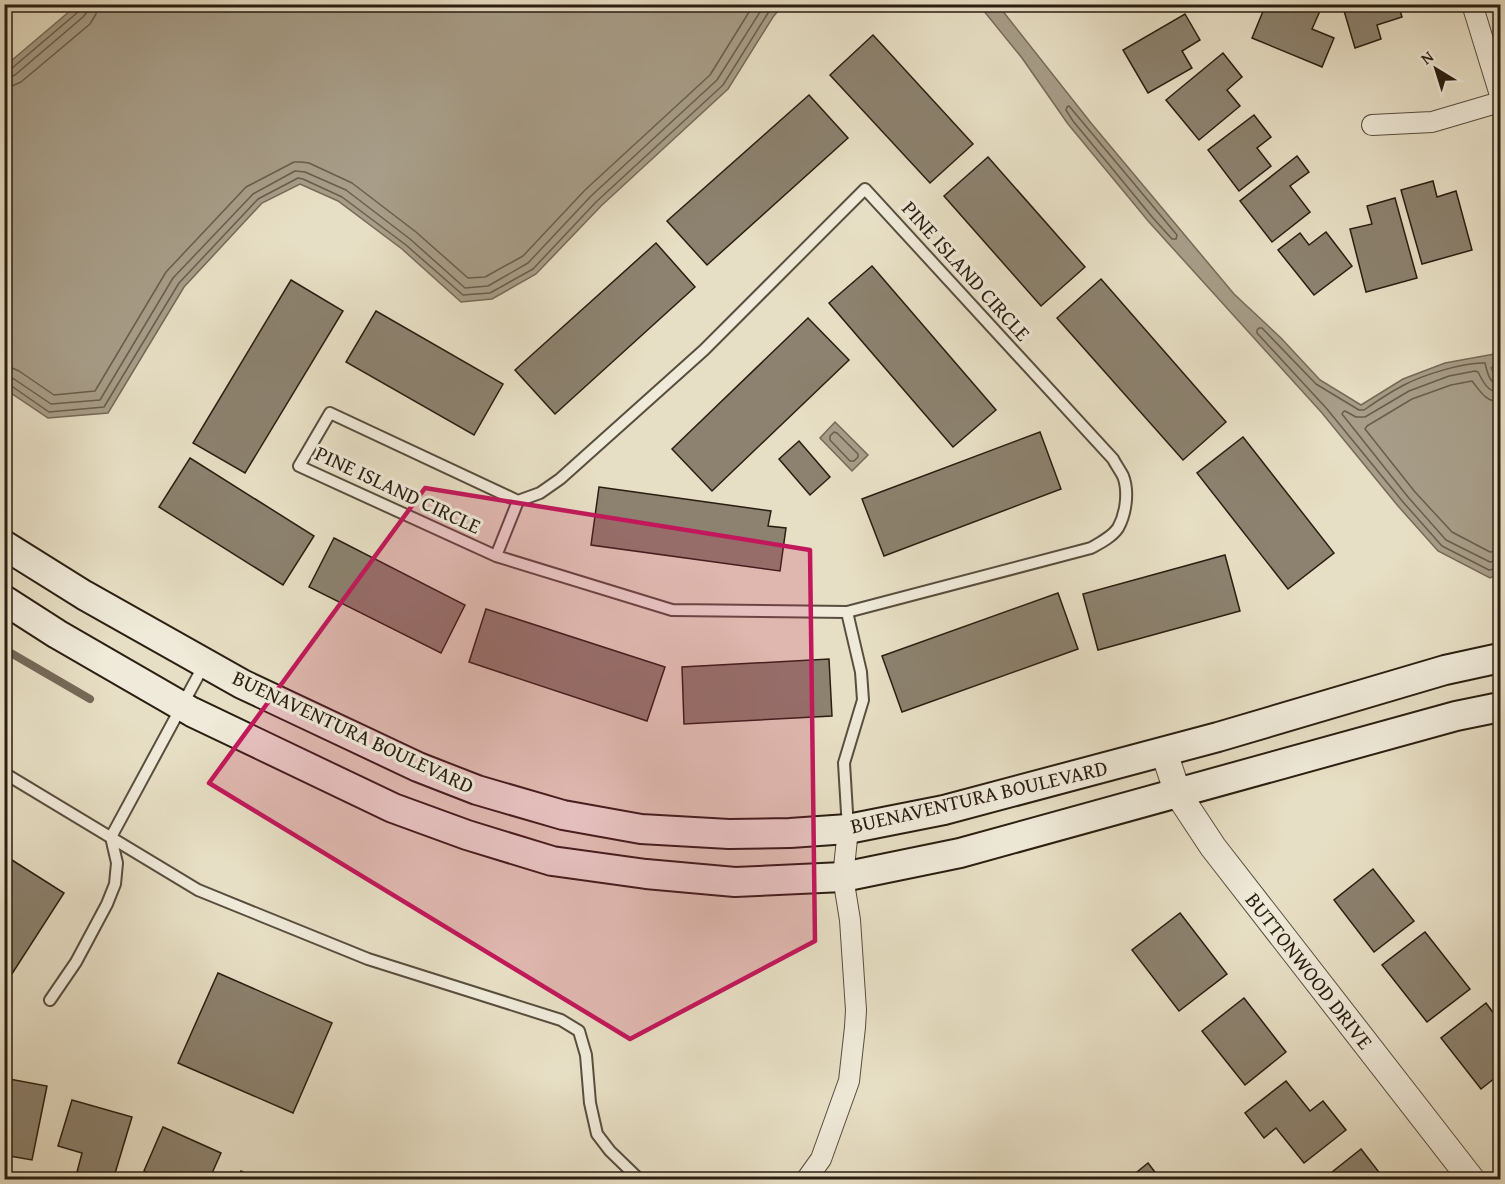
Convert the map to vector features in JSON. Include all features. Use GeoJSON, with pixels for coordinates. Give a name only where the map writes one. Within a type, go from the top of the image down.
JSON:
{"type":"FeatureCollection","features":[{"type":"Feature","properties":{"kind":"main road","name":"BUENAVENTURA BOULEVARD"},"geometry":{"type":"LineString","coordinates":[[4,545],[84,595],[242,684],[418,767],[477,790],[563,815],[641,829],[729,834],[849,829],[944,810],[1218,737],[1445,670],[1500,658]]}},
{"type":"Feature","properties":{"kind":"main road"},"geometry":{"type":"LineString","coordinates":[[4,600],[57,634],[182,706],[393,808],[467,835],[552,861],[646,874],[735,882],[843,877],[960,853],[1456,716],[1500,707]]}},
{"type":"Feature","properties":{"kind":"street"},"geometry":{"type":"LineString","coordinates":[[1472,4],[1500,96]]}},
{"type":"Feature","properties":{"kind":"street"},"geometry":{"type":"LineString","coordinates":[[1372,125],[1432,122],[1500,102]]}},
{"type":"Feature","properties":{"kind":"street","name":"BUTTONWOOD DRIVE"},"geometry":{"type":"LineString","coordinates":[[1164,752],[1178,794],[1213,847],[1472,1179]]}},
{"type":"Feature","properties":{"kind":"street"},"geometry":{"type":"LineString","coordinates":[[806,1179],[821,1159],[849,1081],[856,1010],[850,920],[843,877],[849,829]]}},
{"type":"Feature","properties":{"kind":"lane","name":"PINE ISLAND CIRCLE"},"geometry":{"type":"LineString","coordinates":[[865,189],[1113,459],[1123,477],[1127,496],[1118,528],[1091,548],[847,612],[672,610],[496,556],[299,466],[330,413],[518,501],[540,493],[560,479],[704,350],[865,189]]}},
{"type":"Feature","properties":{"kind":"lane","name":"PINE ISLAND CIRCLE"},"geometry":{"type":"LineString","coordinates":[[496,556],[518,501]]}},
{"type":"Feature","properties":{"kind":"lane"},"geometry":{"type":"LineString","coordinates":[[847,612],[861,672],[863,700],[844,763],[849,829]]}},
{"type":"Feature","properties":{"kind":"lane"},"geometry":{"type":"LineString","coordinates":[[50,1000],[76,962],[115,884],[117,863],[111,837],[205,663]]}},
{"type":"Feature","properties":{"kind":"lane"},"geometry":{"type":"LineString","coordinates":[[4,773],[198,890],[368,959],[561,1020],[579,1031],[586,1055],[590,1103],[597,1134],[610,1151],[640,1179]]}},
{"type":"Feature","properties":{"kind":"highlighted area"},"geometry":{"type":"Polygon","coordinates":[[[425,488],[810,550],[815,941],[630,1039],[209,783],[425,488]]]}},
{"type":"Feature","properties":{"kind":"water"},"geometry":{"type":"Polygon","coordinates":[[[77,5],[783,5],[728,89],[601,206],[536,274],[492,299],[461,302],[402,249],[338,201],[300,184],[262,203],[184,287],[108,413],[48,418],[5,389],[5,66],[77,5]]]}},
{"type":"Feature","properties":{"kind":"water"},"geometry":{"type":"Polygon","coordinates":[[[979,5],[998,5],[1091,123],[1234,294],[1281,338],[1320,380],[1361,405],[1403,379],[1445,363],[1494,354],[1500,362],[1491,368],[1500,383],[1500,573],[1490,578],[1438,551],[1322,413],[1149,222],[1068,124],[1022,58],[979,5]]]}},
{"type":"Feature","properties":{"kind":"water"},"geometry":{"type":"Polygon","coordinates":[[[835,422],[868,455],[852,471],[820,438],[835,422]]]}},
{"type":"Feature","properties":{"kind":"building"},"geometry":{"type":"Polygon","coordinates":[[[1266,4],[1304,4],[1320,11],[1312,29],[1334,38],[1322,67],[1252,38],[1266,4]]]}},
{"type":"Feature","properties":{"kind":"building"},"geometry":{"type":"Polygon","coordinates":[[[1342,4],[1398,4],[1402,17],[1377,25],[1381,39],[1355,48],[1342,4]]]}},
{"type":"Feature","properties":{"kind":"building"},"geometry":{"type":"Polygon","coordinates":[[[1185,14],[1200,40],[1182,51],[1192,68],[1148,93],[1123,50],[1185,14]]]}},
{"type":"Feature","properties":{"kind":"building"},"geometry":{"type":"Polygon","coordinates":[[[873,35],[973,144],[930,183],[830,75],[873,35]]]}},
{"type":"Feature","properties":{"kind":"building"},"geometry":{"type":"Polygon","coordinates":[[[1223,53],[1242,77],[1227,90],[1240,106],[1199,140],[1166,100],[1223,53]]]}},
{"type":"Feature","properties":{"kind":"building"},"geometry":{"type":"Polygon","coordinates":[[[809,95],[848,138],[707,265],[667,221],[809,95]]]}},
{"type":"Feature","properties":{"kind":"building"},"geometry":{"type":"Polygon","coordinates":[[[1254,115],[1271,137],[1257,148],[1271,166],[1239,191],[1208,150],[1254,115]]]}},
{"type":"Feature","properties":{"kind":"building"},"geometry":{"type":"Polygon","coordinates":[[[1297,156],[1309,172],[1290,186],[1310,212],[1272,242],[1240,201],[1297,156]]]}},
{"type":"Feature","properties":{"kind":"building"},"geometry":{"type":"Polygon","coordinates":[[[988,157],[1085,267],[1041,306],[944,196],[988,157]]]}},
{"type":"Feature","properties":{"kind":"building"},"geometry":{"type":"Polygon","coordinates":[[[1433,181],[1437,197],[1456,191],[1472,250],[1422,264],[1401,190],[1433,181]]]}},
{"type":"Feature","properties":{"kind":"building"},"geometry":{"type":"Polygon","coordinates":[[[1395,198],[1417,278],[1366,292],[1350,229],[1372,224],[1367,206],[1395,198]]]}},
{"type":"Feature","properties":{"kind":"building"},"geometry":{"type":"Polygon","coordinates":[[[1326,232],[1352,266],[1314,295],[1278,250],[1300,233],[1309,245],[1326,232]]]}},
{"type":"Feature","properties":{"kind":"building"},"geometry":{"type":"Polygon","coordinates":[[[656,243],[695,287],[555,414],[515,370],[656,243]]]}},
{"type":"Feature","properties":{"kind":"building"},"geometry":{"type":"Polygon","coordinates":[[[872,266],[996,410],[953,447],[829,303],[872,266]]]}},
{"type":"Feature","properties":{"kind":"building"},"geometry":{"type":"Polygon","coordinates":[[[1101,279],[1226,422],[1183,460],[1057,318],[1101,279]]]}},
{"type":"Feature","properties":{"kind":"building"},"geometry":{"type":"Polygon","coordinates":[[[291,280],[343,311],[245,473],[193,443],[291,280]]]}},
{"type":"Feature","properties":{"kind":"building"},"geometry":{"type":"Polygon","coordinates":[[[376,311],[503,384],[474,435],[346,362],[376,311]]]}},
{"type":"Feature","properties":{"kind":"building"},"geometry":{"type":"Polygon","coordinates":[[[808,318],[849,360],[712,491],[672,449],[808,318]]]}},
{"type":"Feature","properties":{"kind":"building"},"geometry":{"type":"Polygon","coordinates":[[[1040,432],[1061,489],[884,556],[862,499],[1040,432]]]}},
{"type":"Feature","properties":{"kind":"building"},"geometry":{"type":"Polygon","coordinates":[[[1243,437],[1334,553],[1288,589],[1197,473],[1243,437]]]}},
{"type":"Feature","properties":{"kind":"building"},"geometry":{"type":"Polygon","coordinates":[[[799,441],[830,477],[810,495],[779,459],[799,441]]]}},
{"type":"Feature","properties":{"kind":"building"},"geometry":{"type":"Polygon","coordinates":[[[190,458],[314,536],[283,585],[159,507],[190,458]]]}},
{"type":"Feature","properties":{"kind":"building"},"geometry":{"type":"Polygon","coordinates":[[[599,487],[771,511],[768,526],[786,528],[780,571],[591,545],[599,487]]]}},
{"type":"Feature","properties":{"kind":"building"},"geometry":{"type":"Polygon","coordinates":[[[334,538],[465,605],[441,653],[309,587],[334,538]]]}},
{"type":"Feature","properties":{"kind":"building"},"geometry":{"type":"Polygon","coordinates":[[[1225,555],[1240,611],[1098,650],[1083,594],[1225,555]]]}},
{"type":"Feature","properties":{"kind":"building"},"geometry":{"type":"Polygon","coordinates":[[[1058,593],[1078,649],[902,712],[882,656],[1058,593]]]}},
{"type":"Feature","properties":{"kind":"building"},"geometry":{"type":"Polygon","coordinates":[[[486,609],[665,667],[647,721],[469,662],[486,609]]]}},
{"type":"Feature","properties":{"kind":"building"},"geometry":{"type":"Polygon","coordinates":[[[829,659],[832,716],[684,724],[682,667],[829,659]]]}},
{"type":"Feature","properties":{"kind":"building"},"geometry":{"type":"Polygon","coordinates":[[[4,855],[64,893],[8,980],[4,978],[4,855]]]}},
{"type":"Feature","properties":{"kind":"building"},"geometry":{"type":"Polygon","coordinates":[[[1373,869],[1414,921],[1374,952],[1334,900],[1373,869]]]}},
{"type":"Feature","properties":{"kind":"building"},"geometry":{"type":"Polygon","coordinates":[[[1180,913],[1227,974],[1179,1011],[1132,950],[1180,913]]]}},
{"type":"Feature","properties":{"kind":"building"},"geometry":{"type":"Polygon","coordinates":[[[1425,932],[1470,989],[1427,1022],[1382,965],[1425,932]]]}},
{"type":"Feature","properties":{"kind":"building"},"geometry":{"type":"Polygon","coordinates":[[[218,973],[332,1023],[293,1113],[178,1063],[218,973]]]}},
{"type":"Feature","properties":{"kind":"building"},"geometry":{"type":"Polygon","coordinates":[[[1244,998],[1286,1052],[1245,1085],[1202,1031],[1244,998]]]}},
{"type":"Feature","properties":{"kind":"building"},"geometry":{"type":"Polygon","coordinates":[[[1486,1003],[1500,1022],[1500,1074],[1481,1089],[1441,1038],[1486,1003]]]}},
{"type":"Feature","properties":{"kind":"building"},"geometry":{"type":"Polygon","coordinates":[[[4,1078],[47,1086],[32,1160],[4,1155],[4,1078]]]}},
{"type":"Feature","properties":{"kind":"building"},"geometry":{"type":"Polygon","coordinates":[[[1286,1081],[1310,1111],[1323,1101],[1346,1130],[1304,1163],[1276,1128],[1264,1138],[1245,1113],[1286,1081]]]}},
{"type":"Feature","properties":{"kind":"building"},"geometry":{"type":"Polygon","coordinates":[[[72,1100],[132,1117],[113,1180],[104,1180],[77,1172],[82,1153],[58,1146],[72,1100]]]}},
{"type":"Feature","properties":{"kind":"building"},"geometry":{"type":"Polygon","coordinates":[[[163,1127],[221,1153],[209,1180],[163,1180],[144,1171],[163,1127]]]}},
{"type":"Feature","properties":{"kind":"building"},"geometry":{"type":"Polygon","coordinates":[[[1361,1149],[1385,1180],[1322,1180],[1361,1149]]]}},
{"type":"Feature","properties":{"kind":"building"},"geometry":{"type":"Polygon","coordinates":[[[1148,1163],[1161,1180],[1127,1180],[1148,1163]]]}},
{"type":"Feature","properties":{"kind":"building"},"geometry":{"type":"Polygon","coordinates":[[[241,1171],[259,1180],[237,1180],[241,1171]]]}},
{"type":"Feature","properties":{"kind":"waterway"},"geometry":{"type":"LineString","coordinates":[[4,649],[90,699]]}}]}
